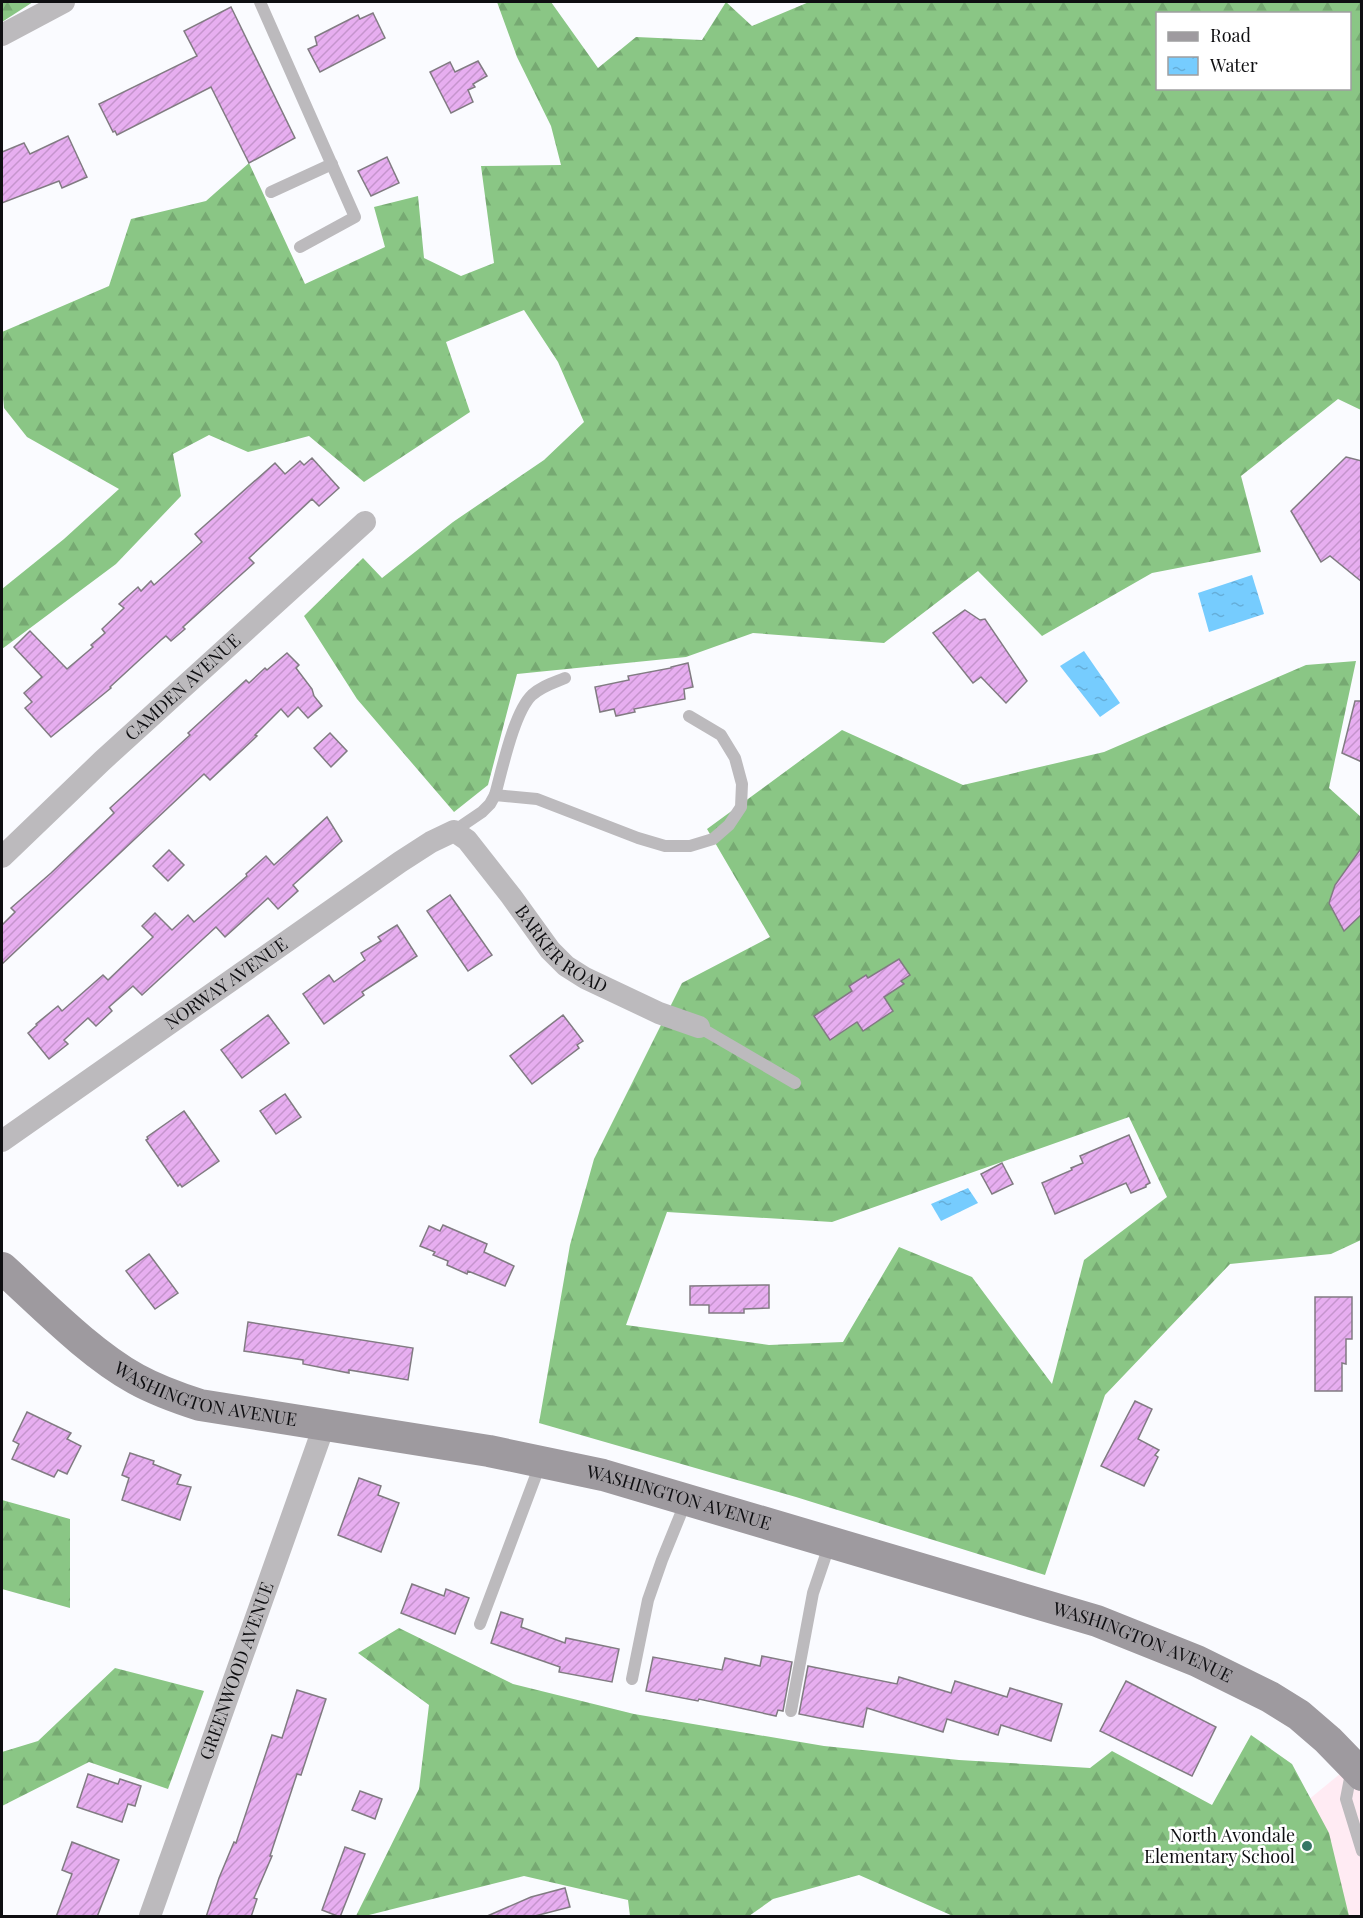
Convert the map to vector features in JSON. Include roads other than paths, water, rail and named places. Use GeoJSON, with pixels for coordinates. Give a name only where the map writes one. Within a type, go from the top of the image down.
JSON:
{"type":"FeatureCollection","features":[{"type":"Feature","properties":{"kind":"street"},"geometry":{"type":"LineString","coordinates":[[2,35],[64,2]]}},
{"type":"Feature","properties":{"kind":"street","name":"CAMDEN AVENUE"},"geometry":{"type":"LineString","coordinates":[[2,857],[102,761],[365,522]]}},
{"type":"Feature","properties":{"kind":"street","name":"BARKER ROAD"},"geometry":{"type":"LineString","coordinates":[[454,831],[467,840],[550,950],[566,966],[585,978],[659,1012],[699,1027]]}},
{"type":"Feature","properties":{"kind":"street","name":"NORWAY AVENUE"},"geometry":{"type":"LineString","coordinates":[[2,1141],[400,862],[431,842],[454,831]]}},
{"type":"Feature","properties":{"kind":"street","name":"WASHINGTON AVENUE"},"geometry":{"type":"LineString","coordinates":[[2,1268],[97,1353],[135,1379],[173,1397],[200,1405],[489,1451],[603,1475],[1097,1621],[1197,1661],[1263,1693],[1299,1715],[1358,1765]]}},
{"type":"Feature","properties":{"kind":"street","name":"GREENWOOD AVENUE"},"geometry":{"type":"LineString","coordinates":[[150,1917],[324,1425]]}},
{"type":"Feature","properties":{"kind":"lane"},"geometry":{"type":"LineString","coordinates":[[260,2],[355,217],[300,247]]}},
{"type":"Feature","properties":{"kind":"lane"},"geometry":{"type":"LineString","coordinates":[[271,192],[332,164]]}},
{"type":"Feature","properties":{"kind":"lane"},"geometry":{"type":"LineString","coordinates":[[454,831],[482,812],[495,795],[524,705],[544,686],[565,678]]}},
{"type":"Feature","properties":{"kind":"lane"},"geometry":{"type":"LineString","coordinates":[[495,795],[537,799],[665,846],[690,846],[713,839],[729,825],[741,807],[742,784],[735,758],[721,735],[689,716]]}},
{"type":"Feature","properties":{"kind":"lane"},"geometry":{"type":"LineString","coordinates":[[699,1027],[795,1083]]}},
{"type":"Feature","properties":{"kind":"lane"},"geometry":{"type":"LineString","coordinates":[[480,1624],[542,1461]]}},
{"type":"Feature","properties":{"kind":"lane"},"geometry":{"type":"LineString","coordinates":[[632,1679],[648,1600],[687,1500]]}},
{"type":"Feature","properties":{"kind":"lane"},"geometry":{"type":"LineString","coordinates":[[791,1711],[813,1593],[830,1542]]}},
{"type":"Feature","properties":{"kind":"lane"},"geometry":{"type":"LineString","coordinates":[[1358,1765],[1346,1799],[1362,1851]]}},
{"type":"Feature","properties":{"kind":"water"},"geometry":{"type":"Polygon","coordinates":[[[1252,575],[1264,614],[1209,632],[1198,593],[1252,575]]]}},
{"type":"Feature","properties":{"kind":"water"},"geometry":{"type":"Polygon","coordinates":[[[1084,651],[1120,703],[1100,717],[1060,666],[1084,651]]]}},
{"type":"Feature","properties":{"kind":"water"},"geometry":{"type":"Polygon","coordinates":[[[968,1188],[978,1203],[941,1221],[931,1204],[968,1188]]]}},
{"type":"Feature","properties":{"kind":"place","name":"North Avondale Elementary School"},"geometry":{"type":"Point","coordinates":[1307,1846]}}]}
